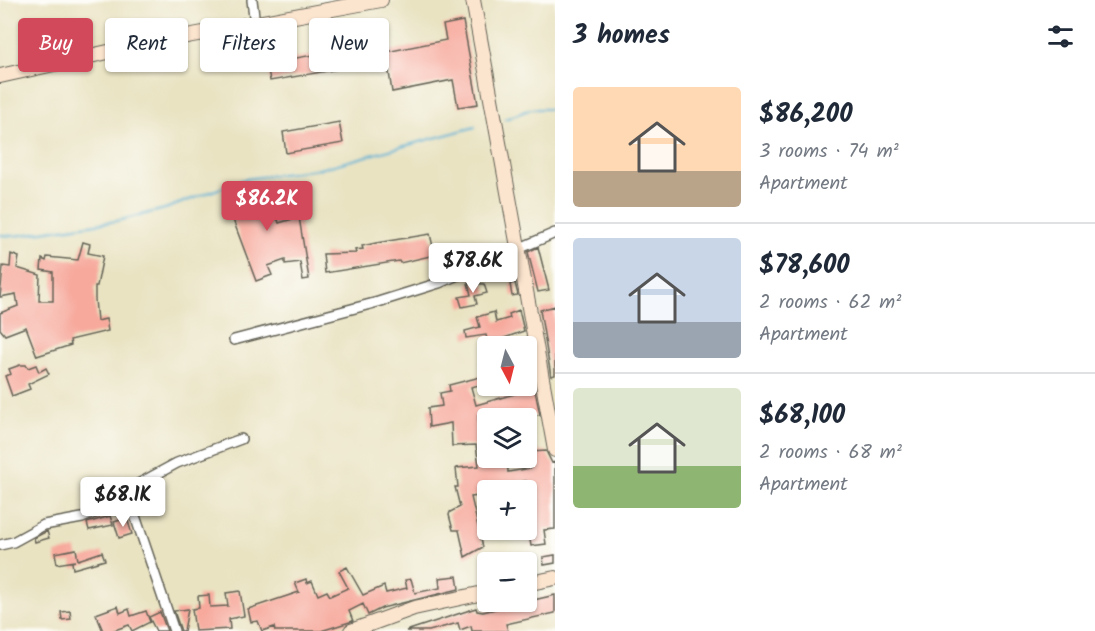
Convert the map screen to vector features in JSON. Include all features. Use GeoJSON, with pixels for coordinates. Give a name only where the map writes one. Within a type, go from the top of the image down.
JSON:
{"type":"FeatureCollection","features":[{"type":"Feature","properties":{"kind":"street"},"geometry":{"type":"LineString","coordinates":[[252,0],[254,18]]}},
{"type":"Feature","properties":{"kind":"street"},"geometry":{"type":"LineString","coordinates":[[286,18],[381,0]]}},
{"type":"Feature","properties":{"kind":"street"},"geometry":{"type":"LineString","coordinates":[[473,0],[555,450]]}},
{"type":"Feature","properties":{"kind":"street"},"geometry":{"type":"LineString","coordinates":[[0,76],[132,46],[200,34]]}},
{"type":"Feature","properties":{"kind":"street"},"geometry":{"type":"LineString","coordinates":[[234,340],[378,302],[439,283],[555,233]]}},
{"type":"Feature","properties":{"kind":"street"},"geometry":{"type":"LineString","coordinates":[[174,631],[129,498],[129,489],[177,463],[241,439]]}},
{"type":"Feature","properties":{"kind":"street"},"geometry":{"type":"LineString","coordinates":[[0,545],[44,525],[82,518],[129,498]]}},
{"type":"Feature","properties":{"kind":"street"},"geometry":{"type":"LineString","coordinates":[[537,582],[555,578]]}},
{"type":"Feature","properties":{"kind":"street"},"geometry":{"type":"LineString","coordinates":[[351,631],[414,608],[477,594]]}},
{"type":"Feature","properties":{"kind":"building"},"geometry":{"type":"Polygon","coordinates":[[[463,21],[478,104],[458,107],[453,80],[392,92],[389,51],[446,40],[443,25],[463,21]]]}},
{"type":"Feature","properties":{"kind":"building"},"geometry":{"type":"Polygon","coordinates":[[[309,56],[309,72],[322,72],[270,81],[268,72],[297,72],[297,58],[309,56]]]}},
{"type":"Feature","properties":{"kind":"building"},"geometry":{"type":"Polygon","coordinates":[[[339,122],[343,143],[286,153],[283,132],[339,122]]]}},
{"type":"Feature","properties":{"kind":"building"},"geometry":{"type":"Polygon","coordinates":[[[251,186],[254,194],[259,192],[262,200],[293,192],[295,203],[274,208],[279,223],[299,217],[309,279],[303,280],[300,262],[285,264],[285,260],[268,266],[272,275],[256,281],[226,201],[251,186]]]}},
{"type":"Feature","properties":{"kind":"building"},"geometry":{"type":"Polygon","coordinates":[[[430,234],[435,255],[400,263],[399,261],[325,273],[323,254],[356,253],[355,250],[363,249],[362,246],[430,234]]]}},
{"type":"Feature","properties":{"kind":"building"},"geometry":{"type":"Polygon","coordinates":[[[83,242],[90,244],[88,253],[103,256],[97,286],[95,286],[95,299],[97,321],[106,319],[108,331],[70,340],[71,345],[37,356],[26,327],[5,335],[0,329],[0,313],[18,306],[16,294],[0,297],[3,266],[10,267],[11,254],[19,257],[17,268],[40,275],[39,301],[53,301],[53,272],[41,270],[42,259],[46,261],[47,257],[78,260],[83,242]]]}},
{"type":"Feature","properties":{"kind":"building"},"geometry":{"type":"Polygon","coordinates":[[[538,247],[549,290],[538,292],[528,252],[538,247]]]}},
{"type":"Feature","properties":{"kind":"building"},"geometry":{"type":"Polygon","coordinates":[[[468,283],[484,284],[487,293],[475,296],[477,304],[462,307],[459,297],[471,295],[468,283]]]}},
{"type":"Feature","properties":{"kind":"building"},"geometry":{"type":"Polygon","coordinates":[[[515,283],[518,295],[512,296],[510,284],[515,283]]]}},
{"type":"Feature","properties":{"kind":"building"},"geometry":{"type":"Polygon","coordinates":[[[555,306],[555,375],[551,376],[540,310],[555,306]]]}},
{"type":"Feature","properties":{"kind":"building"},"geometry":{"type":"Polygon","coordinates":[[[519,310],[524,331],[510,336],[486,335],[466,338],[465,331],[480,327],[477,317],[494,312],[496,322],[510,318],[509,314],[519,310]]]}},
{"type":"Feature","properties":{"kind":"building"},"geometry":{"type":"Polygon","coordinates":[[[26,365],[28,368],[36,365],[39,372],[46,368],[49,374],[28,384],[30,389],[12,396],[5,376],[11,374],[9,369],[26,365]]]}},
{"type":"Feature","properties":{"kind":"building"},"geometry":{"type":"Polygon","coordinates":[[[477,378],[477,386],[471,387],[476,405],[508,396],[536,396],[540,415],[537,415],[537,408],[477,408],[477,452],[476,445],[452,446],[451,423],[429,427],[428,408],[442,406],[440,393],[450,391],[449,385],[477,378]]]}},
{"type":"Feature","properties":{"kind":"building"},"geometry":{"type":"Polygon","coordinates":[[[546,451],[552,463],[555,462],[555,529],[544,530],[546,544],[531,546],[530,540],[537,540],[537,480],[477,480],[477,496],[471,497],[477,522],[477,540],[481,540],[483,547],[465,557],[459,530],[453,530],[449,515],[450,512],[460,507],[455,487],[458,487],[456,468],[477,466],[477,468],[508,468],[508,472],[537,468],[537,452],[546,451]]]}},
{"type":"Feature","properties":{"kind":"building"},"geometry":{"type":"Polygon","coordinates":[[[110,516],[113,525],[89,530],[87,523],[110,516]]]}},
{"type":"Feature","properties":{"kind":"building"},"geometry":{"type":"Polygon","coordinates":[[[127,518],[132,534],[119,538],[114,522],[127,518]]]}},
{"type":"Feature","properties":{"kind":"building"},"geometry":{"type":"Polygon","coordinates":[[[47,531],[49,538],[35,542],[34,538],[47,531]]]}},
{"type":"Feature","properties":{"kind":"building"},"geometry":{"type":"Polygon","coordinates":[[[76,549],[78,560],[102,552],[105,560],[73,569],[72,562],[75,561],[57,564],[55,553],[76,549]]]}},
{"type":"Feature","properties":{"kind":"building"},"geometry":{"type":"Polygon","coordinates":[[[555,555],[555,563],[544,565],[543,557],[555,555]]]}},
{"type":"Feature","properties":{"kind":"building"},"geometry":{"type":"Polygon","coordinates":[[[347,567],[363,595],[384,586],[386,593],[407,588],[405,580],[411,579],[415,593],[440,588],[439,578],[457,576],[459,589],[382,608],[368,615],[363,604],[349,611],[353,621],[321,631],[275,631],[274,627],[262,631],[258,621],[251,622],[248,609],[299,592],[295,583],[306,579],[307,583],[312,581],[318,595],[327,591],[330,596],[348,588],[339,571],[347,567]]]}},
{"type":"Feature","properties":{"kind":"building"},"geometry":{"type":"Polygon","coordinates":[[[240,591],[244,616],[229,619],[230,629],[195,631],[192,609],[199,608],[198,596],[209,595],[210,607],[228,606],[226,593],[240,591]]]}},
{"type":"Feature","properties":{"kind":"building"},"geometry":{"type":"Polygon","coordinates":[[[555,595],[555,613],[506,624],[508,631],[472,631],[471,626],[460,630],[458,623],[429,631],[406,631],[476,608],[477,612],[537,612],[537,599],[555,595]]]}},
{"type":"Feature","properties":{"kind":"building"},"geometry":{"type":"Polygon","coordinates":[[[118,606],[120,613],[129,609],[131,616],[146,611],[150,622],[132,631],[129,625],[112,631],[103,631],[96,614],[118,606]]]}},
{"type":"Feature","properties":{"kind":"building"},"geometry":{"type":"Polygon","coordinates":[[[188,609],[184,631],[181,631],[174,611],[188,609]]]}},
{"type":"Feature","properties":{"kind":"building"},"geometry":{"type":"Polygon","coordinates":[[[70,611],[71,619],[62,620],[61,612],[70,611]]]}},
{"type":"Feature","properties":{"kind":"building"},"geometry":{"type":"Polygon","coordinates":[[[160,612],[167,631],[156,631],[149,617],[160,612]]]}},
{"type":"Feature","properties":{"kind":"waterway"},"geometry":{"type":"LineString","coordinates":[[505,119],[531,109],[555,109]]}},
{"type":"Feature","properties":{"kind":"waterway"},"geometry":{"type":"LineString","coordinates":[[0,235],[14,236],[117,221],[165,209],[245,179],[319,169],[475,127]]}}]}
